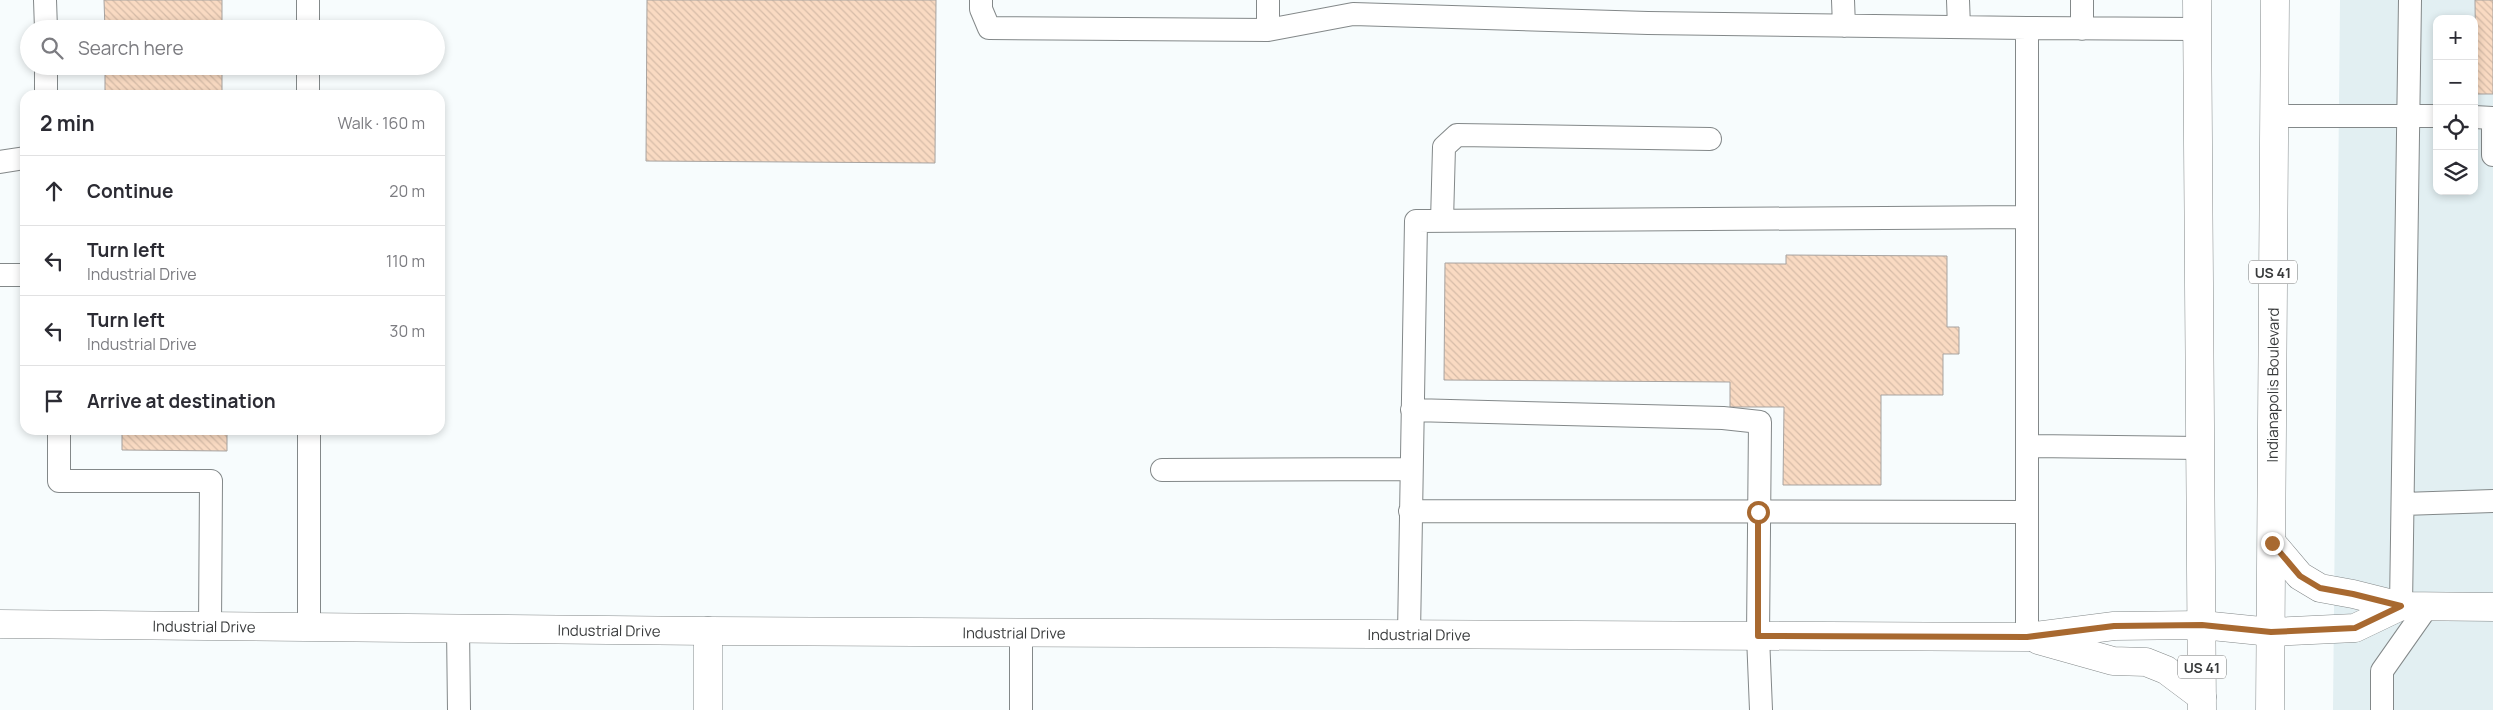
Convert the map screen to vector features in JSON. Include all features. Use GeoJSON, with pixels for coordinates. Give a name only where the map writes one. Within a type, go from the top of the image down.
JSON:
{"type":"FeatureCollection","features":[{"type":"Feature","properties":{"kind":"main road","name":"US 41"},"geometry":{"type":"LineString","coordinates":[[2197,0],[2202,704]]}},
{"type":"Feature","properties":{"kind":"main road","name":"Indianapolis Boulevard"},"geometry":{"type":"LineString","coordinates":[[2270,710],[2275,0]]}},
{"type":"Feature","properties":{"kind":"main road","name":"Industrial Drive"},"geometry":{"type":"LineString","coordinates":[[2272,543],[2300,576],[2320,588],[2414,607],[2493,607]]}},
{"type":"Feature","properties":{"kind":"main road","name":"Industrial Drive"},"geometry":{"type":"LineString","coordinates":[[0,624],[708,631],[2027,637],[2114,626],[2202,625],[2271,632],[2355,628],[2414,607]]}},
{"type":"Feature","properties":{"kind":"main road"},"geometry":{"type":"LineString","coordinates":[[708,631],[708,710]]}},
{"type":"Feature","properties":{"kind":"main road","name":"Industrial Drive"},"geometry":{"type":"LineString","coordinates":[[2027,637],[2113,661],[2146,662],[2166,670],[2202,704]]}},
{"type":"Feature","properties":{"kind":"lane"},"geometry":{"type":"LineString","coordinates":[[45,0],[46,20]]}},
{"type":"Feature","properties":{"kind":"lane"},"geometry":{"type":"LineString","coordinates":[[308,0],[308,20]]}},
{"type":"Feature","properties":{"kind":"lane"},"geometry":{"type":"LineString","coordinates":[[981,0],[981,9],[989,28],[1268,30],[1353,14],[1648,23],[1959,28],[2198,29]]}},
{"type":"Feature","properties":{"kind":"lane"},"geometry":{"type":"LineString","coordinates":[[1268,0],[1268,30]]}},
{"type":"Feature","properties":{"kind":"lane"},"geometry":{"type":"LineString","coordinates":[[1843,0],[1844,26]]}},
{"type":"Feature","properties":{"kind":"lane"},"geometry":{"type":"LineString","coordinates":[[1958,0],[1959,28]]}},
{"type":"Feature","properties":{"kind":"lane"},"geometry":{"type":"LineString","coordinates":[[2082,0],[2082,29]]}},
{"type":"Feature","properties":{"kind":"lane"},"geometry":{"type":"LineString","coordinates":[[2382,710],[2382,671],[2414,607],[2403,504],[2410,0]]}},
{"type":"Feature","properties":{"kind":"lane"},"geometry":{"type":"LineString","coordinates":[[2027,28],[2027,637]]}},
{"type":"Feature","properties":{"kind":"lane"},"geometry":{"type":"LineString","coordinates":[[46,75],[46,90]]}},
{"type":"Feature","properties":{"kind":"lane"},"geometry":{"type":"LineString","coordinates":[[308,75],[308,90]]}},
{"type":"Feature","properties":{"kind":"lane"},"geometry":{"type":"LineString","coordinates":[[2274,116],[2433,116]]}},
{"type":"Feature","properties":{"kind":"lane"},"geometry":{"type":"LineString","coordinates":[[2478,117],[2493,118],[2493,155]]}},
{"type":"Feature","properties":{"kind":"lane"},"geometry":{"type":"LineString","coordinates":[[1442,221],[1444,147],[1456,135],[1710,139]]}},
{"type":"Feature","properties":{"kind":"lane"},"geometry":{"type":"LineString","coordinates":[[0,162],[20,159]]}},
{"type":"Feature","properties":{"kind":"lane"},"geometry":{"type":"LineString","coordinates":[[1409,634],[1416,221],[2027,218]]}},
{"type":"Feature","properties":{"kind":"lane"},"geometry":{"type":"LineString","coordinates":[[0,275],[20,276]]}},
{"type":"Feature","properties":{"kind":"lane"},"geometry":{"type":"LineString","coordinates":[[1412,410],[1713,418],[1760,422],[1758,636],[1761,710]]}},
{"type":"Feature","properties":{"kind":"lane"},"geometry":{"type":"LineString","coordinates":[[59,435],[59,481],[211,481],[210,626]]}},
{"type":"Feature","properties":{"kind":"lane"},"geometry":{"type":"LineString","coordinates":[[308,435],[309,627]]}},
{"type":"Feature","properties":{"kind":"lane"},"geometry":{"type":"LineString","coordinates":[[2027,446],[2200,448]]}},
{"type":"Feature","properties":{"kind":"lane"},"geometry":{"type":"LineString","coordinates":[[1162,470],[1411,470]]}},
{"type":"Feature","properties":{"kind":"lane"},"geometry":{"type":"LineString","coordinates":[[2403,504],[2493,501]]}},
{"type":"Feature","properties":{"kind":"lane"},"geometry":{"type":"LineString","coordinates":[[1410,511],[2027,512]]}},
{"type":"Feature","properties":{"kind":"lane"},"geometry":{"type":"LineString","coordinates":[[458,628],[459,710]]}},
{"type":"Feature","properties":{"kind":"lane"},"geometry":{"type":"LineString","coordinates":[[1021,710],[1022,632]]}},
{"type":"Feature","properties":{"kind":"shaded area"},"geometry":{"type":"Polygon","coordinates":[[[2340,0],[2493,0],[2493,710],[2333,710],[2340,0]]]}},
{"type":"Feature","properties":{"kind":"building"},"geometry":{"type":"Polygon","coordinates":[[[104,0],[222,0],[222,20],[105,20],[104,0]]]}},
{"type":"Feature","properties":{"kind":"building"},"geometry":{"type":"Polygon","coordinates":[[[647,0],[936,0],[935,163],[646,161],[647,0]]]}},
{"type":"Feature","properties":{"kind":"building"},"geometry":{"type":"Polygon","coordinates":[[[2475,0],[2493,0],[2493,94],[2478,94],[2478,15],[2475,15],[2475,0]]]}},
{"type":"Feature","properties":{"kind":"building"},"geometry":{"type":"Polygon","coordinates":[[[105,75],[222,75],[222,90],[105,90],[105,75]]]}},
{"type":"Feature","properties":{"kind":"building"},"geometry":{"type":"Polygon","coordinates":[[[1786,255],[1947,256],[1947,327],[1959,327],[1959,354],[1943,354],[1943,395],[1881,395],[1881,485],[1783,485],[1784,407],[1730,407],[1730,382],[1444,380],[1445,263],[1786,264],[1786,255]]]}},
{"type":"Feature","properties":{"kind":"building"},"geometry":{"type":"Polygon","coordinates":[[[122,435],[227,435],[227,451],[122,450],[122,435]]]}},
{"type":"Feature","properties":{"kind":"route"},"geometry":{"type":"LineString","coordinates":[[1758,512],[1758,636],[2027,637],[2114,626],[2202,625],[2271,632],[2355,628],[2401,606],[2320,588],[2300,576],[2272,543]]}}]}
